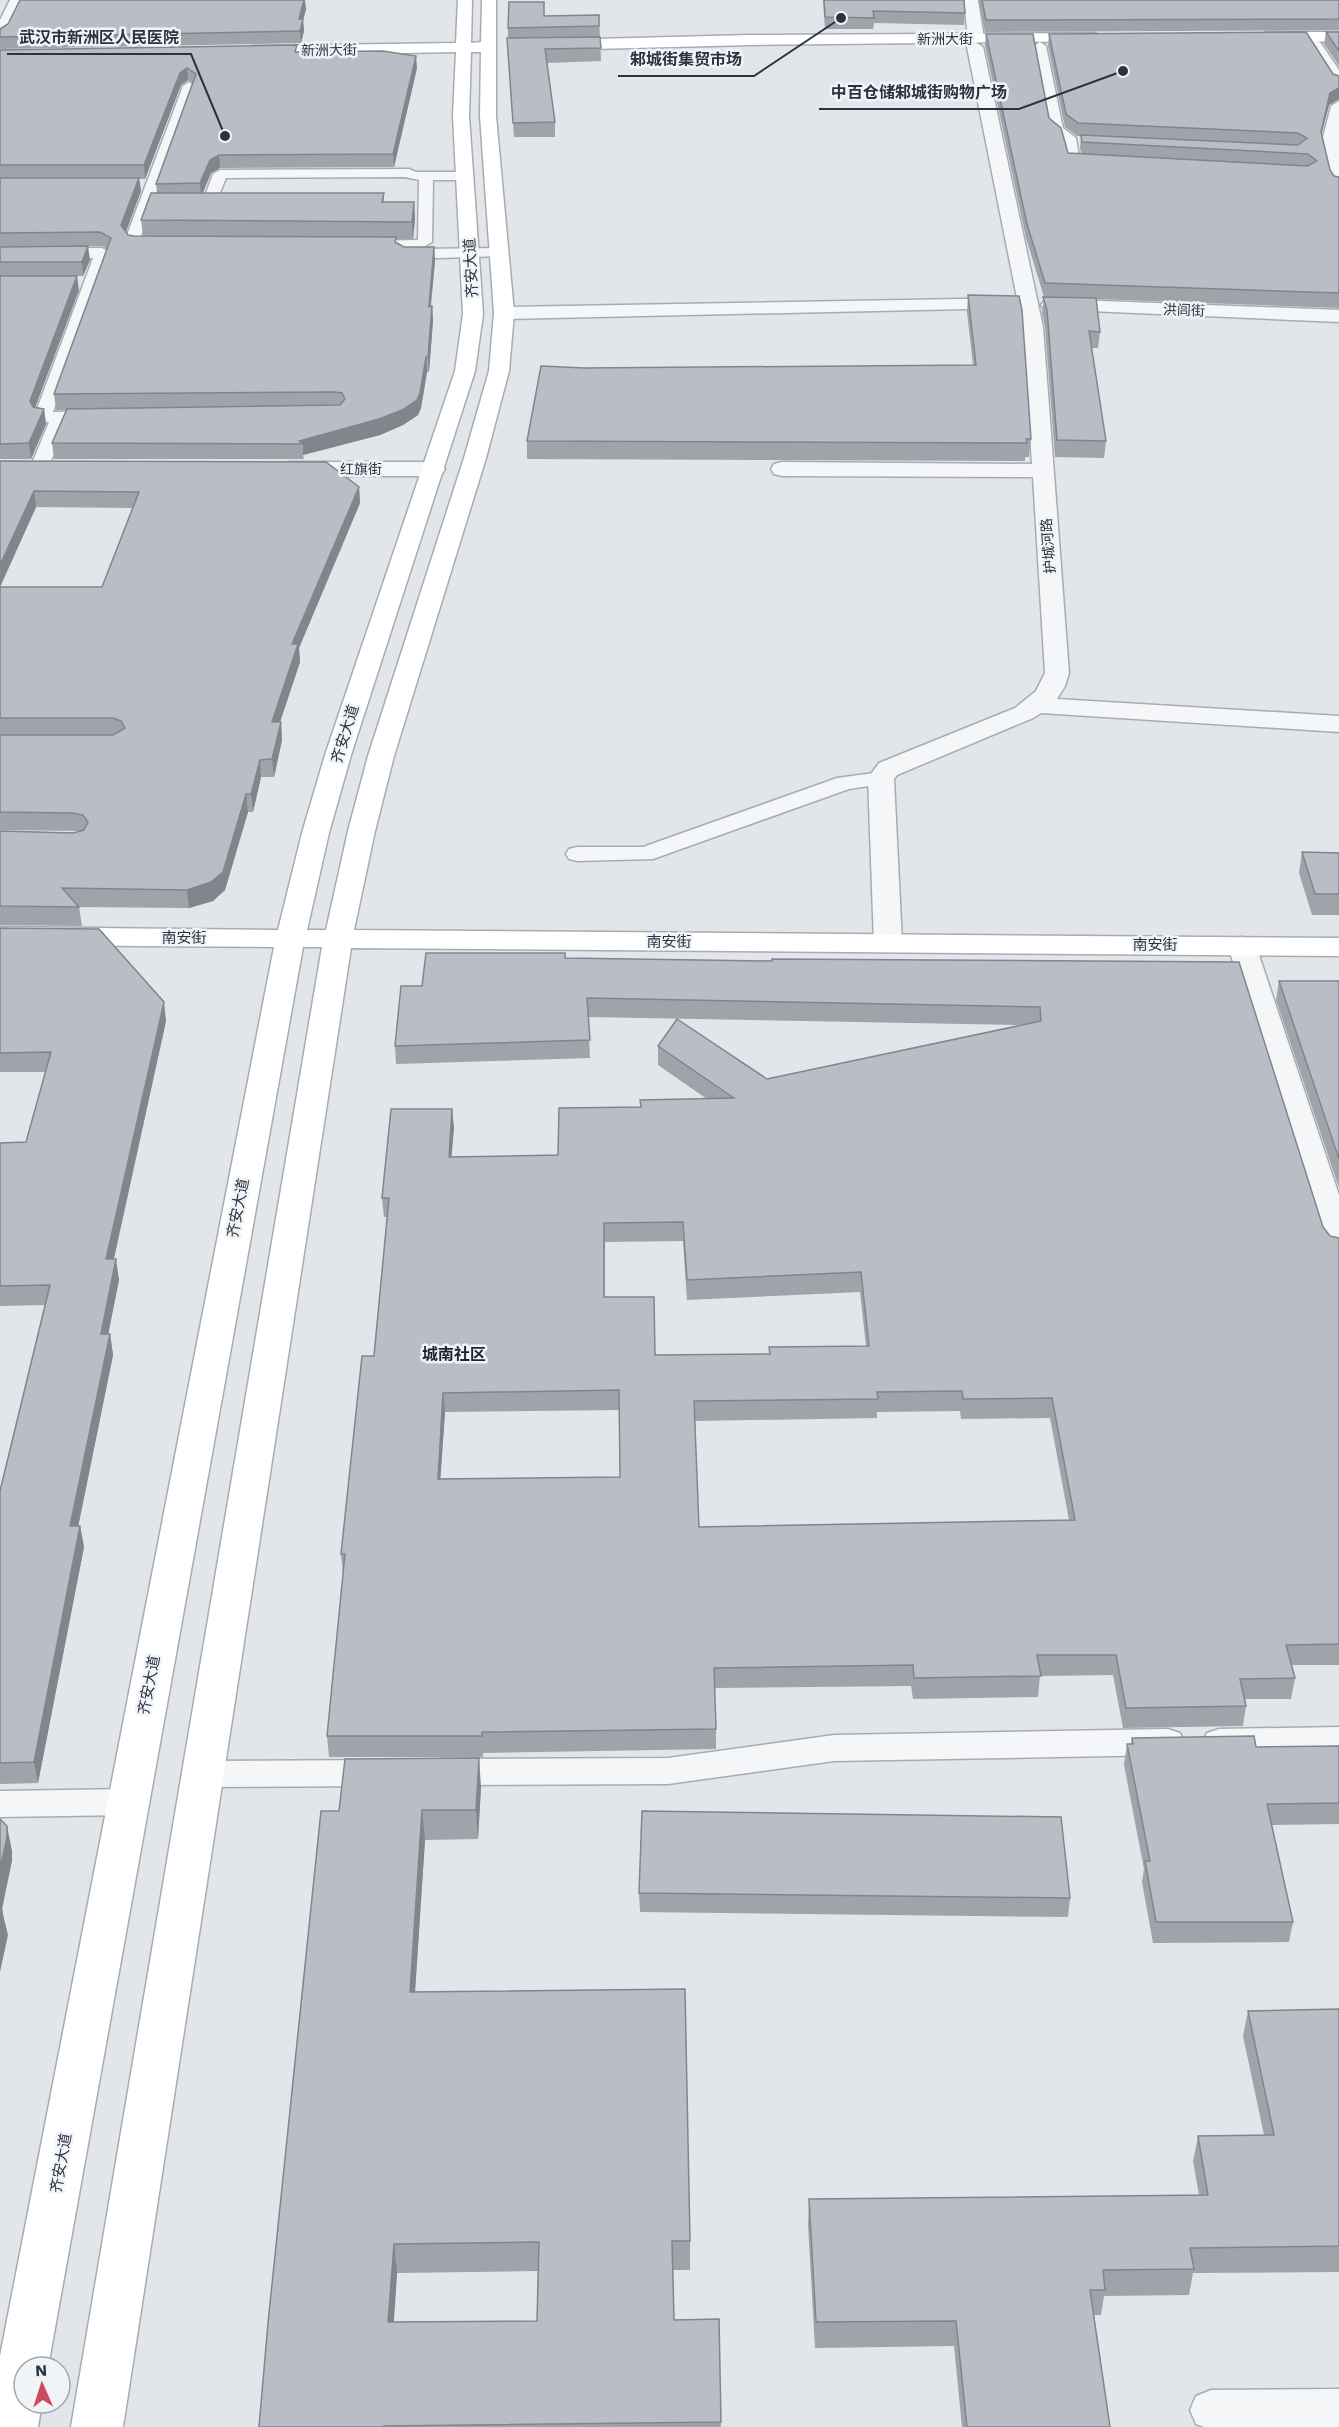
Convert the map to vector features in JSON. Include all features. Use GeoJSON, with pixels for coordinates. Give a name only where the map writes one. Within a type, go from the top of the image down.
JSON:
{"type":"FeatureCollection","features":[{"type":"Feature","properties":{"kind":"main road","name":"齐安大道"},"geometry":{"type":"LineString","coordinates":[[12,2427],[270,1035],[291,939],[322,808],[349,719],[457,400],[470,341],[485,253],[488,116],[483,47],[465,0]]}},
{"type":"Feature","properties":{"kind":"main road","name":"齐安大道"},"geometry":{"type":"LineString","coordinates":[[97,2427],[338,939],[366,809],[391,720],[491,401],[500,361],[504,313],[485,253],[465,176],[461,117],[483,47],[489,0]]}},
{"type":"Feature","properties":{"kind":"main road"},"geometry":{"type":"LineString","coordinates":[[1339,37],[1250,41],[1339,45]]}},
{"type":"Feature","properties":{"kind":"main road","name":"新洲大街"},"geometry":{"type":"LineString","coordinates":[[544,46],[622,44],[751,48],[976,43],[1108,42],[1040,46],[976,43]]}},
{"type":"Feature","properties":{"kind":"main road","name":"新洲大街"},"geometry":{"type":"LineString","coordinates":[[236,51],[483,47]]}},
{"type":"Feature","properties":{"kind":"main road","name":"南安街"},"geometry":{"type":"LineString","coordinates":[[0,936],[1339,947]]}},
{"type":"Feature","properties":{"kind":"street"},"geometry":{"type":"LineString","coordinates":[[0,35],[17,0]]}},
{"type":"Feature","properties":{"kind":"street","name":"护城河路"},"geometry":{"type":"LineString","coordinates":[[881,778],[888,769],[1024,713],[1047,696],[1055,685],[1057,673],[1033,327],[976,43],[971,0]]}},
{"type":"Feature","properties":{"kind":"street"},"geometry":{"type":"LineString","coordinates":[[1315,45],[1339,82]]}},
{"type":"Feature","properties":{"kind":"street"},"geometry":{"type":"LineString","coordinates":[[1339,105],[1329,145],[1339,183]]}},
{"type":"Feature","properties":{"kind":"street","name":"洪闾街"},"geometry":{"type":"LineString","coordinates":[[504,313],[1028,303],[1339,316]]}},
{"type":"Feature","properties":{"kind":"street"},"geometry":{"type":"LineString","coordinates":[[29,468],[63,468]]}},
{"type":"Feature","properties":{"kind":"street","name":"红旗街"},"geometry":{"type":"LineString","coordinates":[[266,469],[434,469]]}},
{"type":"Feature","properties":{"kind":"street"},"geometry":{"type":"LineString","coordinates":[[782,469],[1043,471]]}},
{"type":"Feature","properties":{"kind":"street"},"geometry":{"type":"LineString","coordinates":[[1037,705],[1339,724]]}},
{"type":"Feature","properties":{"kind":"street"},"geometry":{"type":"LineString","coordinates":[[881,778],[888,943]]}},
{"type":"Feature","properties":{"kind":"street"},"geometry":{"type":"LineString","coordinates":[[1242,946],[1339,1246]]}},
{"type":"Feature","properties":{"kind":"lane"},"geometry":{"type":"LineString","coordinates":[[1040,46],[1057,130],[1076,142],[1073,161],[1120,163]]}},
{"type":"Feature","properties":{"kind":"lane"},"geometry":{"type":"LineString","coordinates":[[0,254],[102,253],[113,257],[172,251],[136,244],[132,240],[151,204],[147,185],[189,86]]}},
{"type":"Feature","properties":{"kind":"lane"},"geometry":{"type":"LineString","coordinates":[[209,204],[220,174],[317,179],[409,173],[412,176],[465,176]]}},
{"type":"Feature","properties":{"kind":"lane"},"geometry":{"type":"LineString","coordinates":[[426,176],[420,203],[425,242],[419,245],[350,250],[485,253]]}},
{"type":"Feature","properties":{"kind":"lane"},"geometry":{"type":"LineString","coordinates":[[113,257],[86,283],[43,417],[120,416]]}},
{"type":"Feature","properties":{"kind":"lane"},"geometry":{"type":"LineString","coordinates":[[29,468],[60,417]]}},
{"type":"Feature","properties":{"kind":"lane"},"geometry":{"type":"LineString","coordinates":[[577,854],[645,854],[845,783],[881,778]]}},
{"type":"Feature","properties":{"kind":"lane"},"geometry":{"type":"LineString","coordinates":[[202,1774],[668,1771],[834,1748],[1339,1740]]}},
{"type":"Feature","properties":{"kind":"lane"},"geometry":{"type":"LineString","coordinates":[[0,1804],[128,1802]]}},
{"type":"Feature","properties":{"kind":"lane"},"geometry":{"type":"LineString","coordinates":[[1211,2410],[1339,2409]]}},
{"type":"Feature","properties":{"kind":"building"},"geometry":{"type":"Polygon","coordinates":[[[20,0],[304,0],[299,19],[303,19],[300,31],[0,37],[0,29],[8,24],[20,0]]]}},
{"type":"Feature","properties":{"kind":"building"},"geometry":{"type":"Polygon","coordinates":[[[824,0],[964,0],[965,13],[873,11],[874,18],[825,17],[824,0]]]}},
{"type":"Feature","properties":{"kind":"building"},"geometry":{"type":"Polygon","coordinates":[[[982,0],[1339,0],[1339,19],[986,20],[982,0]]]}},
{"type":"Feature","properties":{"kind":"building"},"geometry":{"type":"Polygon","coordinates":[[[509,2],[544,2],[544,16],[599,15],[599,26],[508,28],[509,2]]]}},
{"type":"Feature","properties":{"kind":"building"},"geometry":{"type":"Polygon","coordinates":[[[1306,32],[1333,74],[1339,76],[1339,88],[1330,93],[1321,132],[1330,170],[1334,176],[1339,177],[1339,293],[1045,283],[1027,224],[986,34],[1033,34],[1049,118],[1061,128],[1068,153],[1308,166],[1317,161],[1308,154],[1082,142],[1081,135],[1298,145],[1307,138],[1298,133],[1078,123],[1066,114],[1049,34],[1306,32]]]}},
{"type":"Feature","properties":{"kind":"building"},"geometry":{"type":"Polygon","coordinates":[[[1326,32],[1339,32],[1339,51],[1326,32]]]}},
{"type":"Feature","properties":{"kind":"building"},"geometry":{"type":"Polygon","coordinates":[[[600,37],[601,48],[545,49],[555,122],[513,123],[507,38],[600,37]]]}},
{"type":"Feature","properties":{"kind":"building"},"geometry":{"type":"Polygon","coordinates":[[[297,45],[295,52],[383,51],[416,56],[393,154],[219,155],[210,160],[200,183],[156,184],[196,74],[187,68],[180,73],[144,165],[0,165],[0,50],[297,45]]]}},
{"type":"Feature","properties":{"kind":"building"},"geometry":{"type":"Polygon","coordinates":[[[0,178],[139,178],[121,225],[128,235],[134,236],[396,237],[395,242],[404,247],[434,247],[428,357],[426,357],[417,400],[402,410],[379,419],[299,441],[303,444],[52,443],[67,409],[340,405],[345,399],[342,393],[334,392],[54,394],[111,238],[100,232],[0,233],[0,178]]]}},
{"type":"Feature","properties":{"kind":"building"},"geometry":{"type":"Polygon","coordinates":[[[151,193],[384,193],[382,202],[414,202],[412,222],[141,220],[151,193]]]}},
{"type":"Feature","properties":{"kind":"building"},"geometry":{"type":"Polygon","coordinates":[[[88,246],[82,262],[0,262],[0,247],[88,246]]]}},
{"type":"Feature","properties":{"kind":"building"},"geometry":{"type":"Polygon","coordinates":[[[0,276],[77,276],[30,401],[33,407],[44,409],[29,443],[0,444],[0,276]]]}},
{"type":"Feature","properties":{"kind":"building"},"geometry":{"type":"Polygon","coordinates":[[[968,295],[1019,296],[1022,310],[1031,439],[1026,439],[1027,443],[527,441],[541,366],[584,368],[976,365],[968,295]]]}},
{"type":"Feature","properties":{"kind":"building"},"geometry":{"type":"Polygon","coordinates":[[[1043,297],[1096,298],[1100,332],[1089,331],[1106,441],[1057,440],[1047,310],[1043,297]]]}},
{"type":"Feature","properties":{"kind":"building"},"geometry":{"type":"Polygon","coordinates":[[[0,461],[326,462],[359,487],[292,644],[298,644],[272,722],[281,722],[272,759],[260,760],[251,794],[246,794],[223,872],[211,882],[187,890],[62,888],[79,907],[0,906],[0,831],[73,833],[84,830],[88,822],[83,815],[72,813],[0,812],[0,735],[113,735],[125,728],[121,721],[113,718],[0,718],[0,587],[102,587],[139,492],[34,491],[0,565],[0,461]]]}},
{"type":"Feature","properties":{"kind":"building"},"geometry":{"type":"Polygon","coordinates":[[[1302,852],[1339,853],[1339,894],[1315,894],[1302,852]]]}},
{"type":"Feature","properties":{"kind":"building"},"geometry":{"type":"Polygon","coordinates":[[[0,928],[99,929],[164,1002],[106,1259],[116,1259],[101,1334],[110,1334],[70,1526],[80,1526],[34,1762],[0,1763],[0,1491],[50,1285],[0,1286],[0,1143],[26,1142],[51,1052],[0,1053],[0,928]]]}},
{"type":"Feature","properties":{"kind":"building"},"geometry":{"type":"Polygon","coordinates":[[[426,953],[565,953],[565,958],[772,961],[772,959],[1239,962],[1323,1227],[1330,1236],[1339,1238],[1339,1644],[1286,1645],[1295,1678],[1240,1679],[1246,1706],[1126,1708],[1116,1655],[1037,1655],[1041,1676],[914,1678],[913,1665],[714,1668],[716,1729],[482,1732],[482,1736],[327,1736],[345,1554],[341,1554],[362,1356],[374,1356],[389,1198],[382,1198],[391,1109],[452,1109],[449,1157],[558,1155],[559,1108],[641,1107],[640,1100],[734,1098],[658,1046],[677,1019],[767,1079],[1041,1021],[1040,1007],[587,998],[590,1040],[395,1046],[401,986],[422,986],[426,953]],[[683,1222],[604,1223],[604,1297],[654,1297],[655,1355],[770,1354],[769,1347],[869,1346],[861,1272],[687,1280],[683,1222]],[[619,1390],[443,1393],[438,1479],[620,1477],[619,1390]],[[962,1391],[877,1392],[878,1399],[694,1401],[699,1527],[1075,1520],[1052,1398],[963,1399],[962,1391]]]}},
{"type":"Feature","properties":{"kind":"building"},"geometry":{"type":"Polygon","coordinates":[[[1279,981],[1339,981],[1339,1159],[1279,981]]]}},
{"type":"Feature","properties":{"kind":"building"},"geometry":{"type":"Polygon","coordinates":[[[1254,1736],[1256,1747],[1339,1746],[1339,1803],[1267,1804],[1293,1922],[1156,1922],[1145,1861],[1150,1861],[1127,1744],[1133,1744],[1132,1738],[1254,1736]]]}},
{"type":"Feature","properties":{"kind":"building"},"geometry":{"type":"Polygon","coordinates":[[[479,1758],[476,1810],[422,1810],[410,1992],[685,1989],[690,2241],[672,2241],[674,2320],[719,2319],[721,2422],[259,2427],[321,1811],[339,1811],[345,1759],[479,1758]],[[539,2242],[394,2244],[388,2322],[537,2321],[539,2242]]]}},
{"type":"Feature","properties":{"kind":"building"},"geometry":{"type":"Polygon","coordinates":[[[642,1811],[1061,1817],[1070,1898],[639,1893],[642,1811]]]}},
{"type":"Feature","properties":{"kind":"building"},"geometry":{"type":"Polygon","coordinates":[[[0,1819],[7,1826],[7,1837],[0,1869],[0,1819]]]}},
{"type":"Feature","properties":{"kind":"building"},"geometry":{"type":"Polygon","coordinates":[[[1339,2009],[1339,2246],[1190,2248],[1194,2269],[1103,2270],[1105,2290],[1090,2290],[1110,2427],[967,2427],[956,2321],[816,2322],[809,2199],[1208,2195],[1198,2136],[1274,2135],[1248,2011],[1339,2009]]]}},
{"type":"Feature","properties":{"kind":"place","name":"邾城街集贸市场"},"geometry":{"type":"Point","coordinates":[841,18]}},
{"type":"Feature","properties":{"kind":"place","name":"中百仓储邾城街购物广场"},"geometry":{"type":"Point","coordinates":[1123,71]}},
{"type":"Feature","properties":{"kind":"place","name":"武汉市新洲区人民医院"},"geometry":{"type":"Point","coordinates":[225,136]}},
{"type":"Feature","properties":{"kind":"district","name":"城南社区"},"geometry":{"type":"Point","coordinates":[454,1354]}}]}
